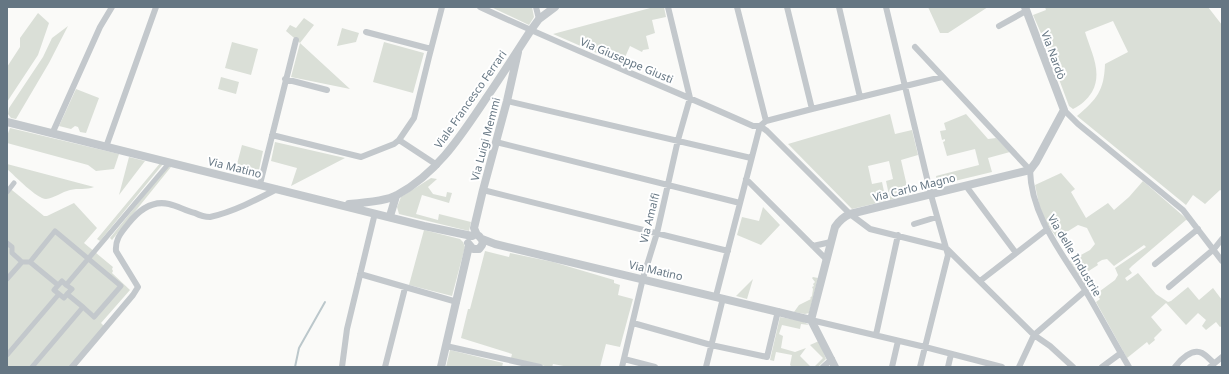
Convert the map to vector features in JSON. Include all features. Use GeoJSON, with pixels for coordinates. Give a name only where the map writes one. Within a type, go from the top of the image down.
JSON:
{"type":"FeatureCollection","features":[{"type":"Feature","properties":{"kind":"street"},"geometry":{"type":"LineString","coordinates":[[52,134],[100,27],[112,7]]}},
{"type":"Feature","properties":{"kind":"street"},"geometry":{"type":"LineString","coordinates":[[106,147],[156,7]]}},
{"type":"Feature","properties":{"kind":"street"},"geometry":{"type":"LineString","coordinates":[[272,135],[361,158],[394,144],[399,140],[414,118],[442,7]]}},
{"type":"Feature","properties":{"kind":"street","name":"Via Giuseppe Giusti"},"geometry":{"type":"LineString","coordinates":[[480,7],[753,126],[760,126]]}},
{"type":"Feature","properties":{"kind":"street"},"geometry":{"type":"LineString","coordinates":[[536,7],[539,19]]}},
{"type":"Feature","properties":{"kind":"street","name":"Viale Francesco Ferrari"},"geometry":{"type":"LineString","coordinates":[[342,204],[369,202],[396,196],[424,177],[437,165],[466,129],[539,19],[555,7]]}},
{"type":"Feature","properties":{"kind":"street"},"geometry":{"type":"LineString","coordinates":[[668,7],[690,98]]}},
{"type":"Feature","properties":{"kind":"street"},"geometry":{"type":"LineString","coordinates":[[737,7],[766,121]]}},
{"type":"Feature","properties":{"kind":"street"},"geometry":{"type":"LineString","coordinates":[[787,7],[812,109]]}},
{"type":"Feature","properties":{"kind":"street"},"geometry":{"type":"LineString","coordinates":[[839,7],[860,97]]}},
{"type":"Feature","properties":{"kind":"street"},"geometry":{"type":"LineString","coordinates":[[886,7],[931,194],[948,255],[920,367]]}},
{"type":"Feature","properties":{"kind":"street"},"geometry":{"type":"LineString","coordinates":[[999,26],[1026,9]]}},
{"type":"Feature","properties":{"kind":"street","name":"Via Nardò"},"geometry":{"type":"LineString","coordinates":[[1026,9],[1064,110]]}},
{"type":"Feature","properties":{"kind":"street"},"geometry":{"type":"LineString","coordinates":[[366,32],[431,49]]}},
{"type":"Feature","properties":{"kind":"street"},"geometry":{"type":"LineString","coordinates":[[260,184],[285,79],[296,40]]}},
{"type":"Feature","properties":{"kind":"street"},"geometry":{"type":"LineString","coordinates":[[915,47],[1030,170],[1036,162],[1064,110],[1078,124],[1183,210],[1222,261]]}},
{"type":"Feature","properties":{"kind":"street","name":"Via Luigi Memmi"},"geometry":{"type":"LineString","coordinates":[[440,367],[466,262],[475,242],[474,228],[507,101],[519,48]]}},
{"type":"Feature","properties":{"kind":"street"},"geometry":{"type":"LineString","coordinates":[[706,367],[728,251],[760,126],[766,121],[942,77]]}},
{"type":"Feature","properties":{"kind":"street"},"geometry":{"type":"LineString","coordinates":[[285,79],[327,90]]}},
{"type":"Feature","properties":{"kind":"street","name":"Via Amalfi"},"geometry":{"type":"LineString","coordinates":[[622,367],[643,278],[657,233],[678,140],[690,98]]}},
{"type":"Feature","properties":{"kind":"street"},"geometry":{"type":"LineString","coordinates":[[507,101],[751,158]]}},
{"type":"Feature","properties":{"kind":"street","name":"Via Matino"},"geometry":{"type":"LineString","coordinates":[[7,122],[390,216],[458,234],[475,242],[486,245],[495,244],[643,278],[811,320]]}},
{"type":"Feature","properties":{"kind":"street"},"geometry":{"type":"LineString","coordinates":[[760,126],[767,131],[850,214],[870,228],[946,248],[1034,335],[1050,346],[1073,367]]}},
{"type":"Feature","properties":{"kind":"street"},"geometry":{"type":"LineString","coordinates":[[399,140],[437,165]]}},
{"type":"Feature","properties":{"kind":"street"},"geometry":{"type":"LineString","coordinates":[[496,142],[740,203]]}},
{"type":"Feature","properties":{"kind":"street"},"geometry":{"type":"LineString","coordinates":[[66,285],[170,162]]}},
{"type":"Feature","properties":{"kind":"street","name":"Via Carlo Magno"},"geometry":{"type":"LineString","coordinates":[[811,320],[835,227],[839,221],[850,214],[1030,170]]}},
{"type":"Feature","properties":{"kind":"street","name":"Via delle Industrie"},"geometry":{"type":"LineString","coordinates":[[1030,170],[1032,189],[1046,230],[1086,292],[1129,367]]}},
{"type":"Feature","properties":{"kind":"street"},"geometry":{"type":"LineString","coordinates":[[746,179],[827,260]]}},
{"type":"Feature","properties":{"kind":"street"},"geometry":{"type":"LineString","coordinates":[[7,192],[14,183]]}},
{"type":"Feature","properties":{"kind":"street"},"geometry":{"type":"LineString","coordinates":[[966,186],[1016,253]]}},
{"type":"Feature","properties":{"kind":"street"},"geometry":{"type":"LineString","coordinates":[[72,367],[133,296],[138,287],[116,251],[115,244],[117,238],[132,219],[140,212],[153,204],[161,203],[170,204],[208,217],[240,207],[279,189]]}},
{"type":"Feature","properties":{"kind":"street"},"geometry":{"type":"LineString","coordinates":[[483,190],[728,251]]}},
{"type":"Feature","properties":{"kind":"street"},"geometry":{"type":"LineString","coordinates":[[390,216],[396,196]]}},
{"type":"Feature","properties":{"kind":"street"},"geometry":{"type":"LineString","coordinates":[[342,367],[347,328],[375,213]]}},
{"type":"Feature","properties":{"kind":"street"},"geometry":{"type":"LineString","coordinates":[[914,224],[937,217]]}},
{"type":"Feature","properties":{"kind":"street"},"geometry":{"type":"LineString","coordinates":[[1155,264],[1198,229]]}},
{"type":"Feature","properties":{"kind":"street"},"geometry":{"type":"LineString","coordinates":[[980,281],[1046,230]]}},
{"type":"Feature","properties":{"kind":"street"},"geometry":{"type":"LineString","coordinates":[[30,262],[55,231],[121,286],[94,317],[67,294]]}},
{"type":"Feature","properties":{"kind":"street"},"geometry":{"type":"LineString","coordinates":[[876,335],[898,235]]}},
{"type":"Feature","properties":{"kind":"street"},"geometry":{"type":"LineString","coordinates":[[1168,287],[1214,249],[1222,239]]}},
{"type":"Feature","properties":{"kind":"street"},"geometry":{"type":"LineString","coordinates":[[813,246],[831,242]]}},
{"type":"Feature","properties":{"kind":"street"},"geometry":{"type":"LineString","coordinates":[[7,243],[12,247],[12,253],[22,262],[30,262],[58,286]]}},
{"type":"Feature","properties":{"kind":"street"},"geometry":{"type":"LineString","coordinates":[[7,279],[22,262]]}},
{"type":"Feature","properties":{"kind":"street"},"geometry":{"type":"LineString","coordinates":[[360,274],[457,302]]}},
{"type":"Feature","properties":{"kind":"street"},"geometry":{"type":"LineString","coordinates":[[62,281],[66,285],[72,289],[64,298],[54,290],[62,281]]}},
{"type":"Feature","properties":{"kind":"street"},"geometry":{"type":"LineString","coordinates":[[385,367],[405,288]]}},
{"type":"Feature","properties":{"kind":"street"},"geometry":{"type":"LineString","coordinates":[[1019,367],[1034,335],[1086,292]]}},
{"type":"Feature","properties":{"kind":"street"},"geometry":{"type":"LineString","coordinates":[[7,355],[59,294]]}},
{"type":"Feature","properties":{"kind":"street"},"geometry":{"type":"LineString","coordinates":[[32,367],[83,307]]}},
{"type":"Feature","properties":{"kind":"street"},"geometry":{"type":"LineString","coordinates":[[633,323],[711,345],[766,357],[778,311]]}},
{"type":"Feature","properties":{"kind":"street"},"geometry":{"type":"LineString","coordinates":[[811,320],[952,354],[978,364],[1002,367]]}},
{"type":"Feature","properties":{"kind":"street"},"geometry":{"type":"LineString","coordinates":[[811,320],[835,367]]}},
{"type":"Feature","properties":{"kind":"street"},"geometry":{"type":"LineString","coordinates":[[892,367],[898,341]]}},
{"type":"Feature","properties":{"kind":"street"},"geometry":{"type":"LineString","coordinates":[[446,346],[540,367]]}},
{"type":"Feature","properties":{"kind":"street"},"geometry":{"type":"LineString","coordinates":[[1178,366],[1187,356],[1195,352],[1199,352],[1212,365],[1222,357]]}},
{"type":"Feature","properties":{"kind":"street"},"geometry":{"type":"LineString","coordinates":[[1102,367],[1121,353]]}},
{"type":"Feature","properties":{"kind":"street"},"geometry":{"type":"LineString","coordinates":[[948,367],[952,354]]}},
{"type":"Feature","properties":{"kind":"street"},"geometry":{"type":"LineString","coordinates":[[624,358],[655,367]]}},
{"type":"Feature","properties":{"kind":"street"},"geometry":{"type":"LineString","coordinates":[[823,367],[832,359]]}},
{"type":"Feature","properties":{"kind":"shaded area"},"geometry":{"type":"Polygon","coordinates":[[[491,7],[532,7],[534,17],[529,25],[491,7]]]}},
{"type":"Feature","properties":{"kind":"shaded area"},"geometry":{"type":"Polygon","coordinates":[[[654,7],[664,7],[666,17],[652,20],[655,33],[646,36],[649,49],[643,50],[642,52],[630,46],[622,64],[553,34],[654,7]]]}},
{"type":"Feature","properties":{"kind":"shaded area"},"geometry":{"type":"Polygon","coordinates":[[[928,7],[988,7],[948,33],[940,33],[928,7]]]}},
{"type":"Feature","properties":{"kind":"shaded area"},"geometry":{"type":"Polygon","coordinates":[[[1045,7],[1208,7],[1222,25],[1222,191],[1220,190],[1205,204],[1193,195],[1186,205],[1077,116],[1098,94],[1103,81],[1105,64],[1128,52],[1113,21],[1085,32],[1095,62],[1095,84],[1092,92],[1084,102],[1073,109],[1069,106],[1047,47],[1033,15],[1046,10],[1045,7]]]}},
{"type":"Feature","properties":{"kind":"shaded area"},"geometry":{"type":"Polygon","coordinates":[[[38,13],[49,23],[38,55],[7,102],[7,67],[20,47],[20,38],[38,13]]]}},
{"type":"Feature","properties":{"kind":"shaded area"},"geometry":{"type":"Polygon","coordinates":[[[304,18],[314,25],[300,43],[286,31],[290,25],[296,28],[304,18]]]}},
{"type":"Feature","properties":{"kind":"shaded area"},"geometry":{"type":"Polygon","coordinates":[[[68,26],[49,63],[16,119],[11,118],[8,114],[9,108],[43,57],[52,38],[68,26]]]}},
{"type":"Feature","properties":{"kind":"shaded area"},"geometry":{"type":"Polygon","coordinates":[[[342,28],[359,33],[356,42],[337,46],[342,28]]]}},
{"type":"Feature","properties":{"kind":"shaded area"},"geometry":{"type":"Polygon","coordinates":[[[232,42],[258,49],[251,75],[225,68],[232,42]]]}},
{"type":"Feature","properties":{"kind":"shaded area"},"geometry":{"type":"Polygon","coordinates":[[[384,42],[424,53],[413,93],[373,82],[384,42]]]}},
{"type":"Feature","properties":{"kind":"shaded area"},"geometry":{"type":"Polygon","coordinates":[[[300,43],[350,89],[291,77],[300,43]]]}},
{"type":"Feature","properties":{"kind":"shaded area"},"geometry":{"type":"Polygon","coordinates":[[[221,77],[239,82],[236,94],[218,89],[221,77]]]}},
{"type":"Feature","properties":{"kind":"shaded area"},"geometry":{"type":"Polygon","coordinates":[[[76,89],[99,98],[86,133],[80,132],[78,127],[75,126],[71,129],[59,126],[76,89]]]}},
{"type":"Feature","properties":{"kind":"shaded area"},"geometry":{"type":"Polygon","coordinates":[[[890,114],[895,134],[912,130],[918,155],[901,160],[909,195],[890,200],[886,181],[893,179],[889,161],[868,166],[872,184],[882,182],[886,201],[852,209],[788,144],[890,114]]]}},
{"type":"Feature","properties":{"kind":"shaded area"},"geometry":{"type":"Polygon","coordinates":[[[966,114],[988,139],[996,138],[1010,152],[988,158],[992,172],[938,185],[936,176],[979,165],[975,149],[947,156],[943,142],[945,139],[942,140],[940,131],[946,130],[944,123],[966,114]]]}},
{"type":"Feature","properties":{"kind":"shaded area"},"geometry":{"type":"Polygon","coordinates":[[[10,128],[119,154],[114,169],[96,171],[88,165],[7,143],[7,136],[10,128]]]}},
{"type":"Feature","properties":{"kind":"shaded area"},"geometry":{"type":"Polygon","coordinates":[[[275,142],[345,158],[291,186],[297,168],[271,161],[275,142]]]}},
{"type":"Feature","properties":{"kind":"shaded area"},"geometry":{"type":"Polygon","coordinates":[[[242,145],[263,151],[259,170],[237,164],[242,145]]]}},
{"type":"Feature","properties":{"kind":"shaded area"},"geometry":{"type":"Polygon","coordinates":[[[129,157],[145,161],[119,195],[129,157]]]}},
{"type":"Feature","properties":{"kind":"shaded area"},"geometry":{"type":"Polygon","coordinates":[[[161,162],[163,164],[100,241],[97,239],[161,162]]]}},
{"type":"Feature","properties":{"kind":"shaded area"},"geometry":{"type":"Polygon","coordinates":[[[7,164],[94,187],[70,190],[46,199],[42,198],[20,182],[7,169],[7,164]]]}},
{"type":"Feature","properties":{"kind":"shaded area"},"geometry":{"type":"Polygon","coordinates":[[[169,165],[171,167],[112,240],[110,238],[169,165]]]}},
{"type":"Feature","properties":{"kind":"shaded area"},"geometry":{"type":"Polygon","coordinates":[[[1061,173],[1075,189],[1071,192],[1086,218],[1108,203],[1114,210],[1129,197],[1143,181],[1189,221],[1186,220],[1132,266],[1129,269],[1132,273],[1125,278],[1127,281],[1138,273],[1156,294],[1168,302],[1188,287],[1199,300],[1213,288],[1222,300],[1222,326],[1220,327],[1216,322],[1206,330],[1202,326],[1206,320],[1198,313],[1186,325],[1166,303],[1151,317],[1162,330],[1154,338],[1155,340],[1149,345],[1147,342],[1127,358],[1096,302],[1100,299],[1096,294],[1115,280],[1118,275],[1115,268],[1146,247],[1144,245],[1114,266],[1107,259],[1097,263],[1098,265],[1084,274],[1090,282],[1085,285],[1070,261],[1090,250],[1095,244],[1087,228],[1078,225],[1057,238],[1045,221],[1040,209],[1035,185],[1061,173]]]}},
{"type":"Feature","properties":{"kind":"shaded area"},"geometry":{"type":"Polygon","coordinates":[[[431,178],[437,179],[428,187],[433,194],[446,197],[447,192],[452,193],[449,203],[422,195],[416,214],[438,220],[439,214],[471,222],[469,231],[399,214],[397,207],[401,197],[431,178]]]}},
{"type":"Feature","properties":{"kind":"shaded area"},"geometry":{"type":"Polygon","coordinates":[[[7,186],[44,216],[74,203],[97,228],[84,243],[113,267],[112,273],[130,290],[101,323],[104,326],[69,367],[7,367],[7,186]]]}},
{"type":"Feature","properties":{"kind":"shaded area"},"geometry":{"type":"Polygon","coordinates":[[[763,207],[780,225],[761,245],[737,235],[742,217],[759,221],[763,207]]]}},
{"type":"Feature","properties":{"kind":"shaded area"},"geometry":{"type":"Polygon","coordinates":[[[424,230],[460,239],[463,242],[465,247],[452,296],[409,285],[424,230]]]}},
{"type":"Feature","properties":{"kind":"shaded area"},"geometry":{"type":"Polygon","coordinates":[[[485,251],[509,257],[510,253],[553,262],[614,280],[614,283],[620,285],[618,295],[633,299],[620,347],[606,344],[600,367],[569,367],[553,364],[552,367],[549,367],[511,358],[512,354],[461,338],[485,251]]]}},
{"type":"Feature","properties":{"kind":"shaded area"},"geometry":{"type":"Polygon","coordinates":[[[812,278],[818,278],[809,313],[805,314],[794,312],[799,305],[811,299],[812,287],[814,286],[813,284],[815,282],[812,278]]]}},
{"type":"Feature","properties":{"kind":"shaded area"},"geometry":{"type":"Polygon","coordinates":[[[753,279],[747,299],[736,296],[753,279]]]}},
{"type":"Feature","properties":{"kind":"shaded area"},"geometry":{"type":"Polygon","coordinates":[[[780,317],[802,321],[809,325],[801,324],[800,329],[782,325],[779,334],[783,336],[781,348],[795,352],[806,348],[800,356],[811,367],[792,367],[790,365],[792,355],[776,352],[774,361],[770,360],[780,317]]]}},
{"type":"Feature","properties":{"kind":"shaded area"},"geometry":{"type":"Polygon","coordinates":[[[819,341],[826,359],[818,367],[814,367],[823,358],[810,345],[819,341]]]}},
{"type":"Feature","properties":{"kind":"shaded area"},"geometry":{"type":"Polygon","coordinates":[[[450,350],[503,363],[502,367],[446,367],[450,350]]]}},
{"type":"Feature","properties":{"kind":"waterway"},"geometry":{"type":"LineString","coordinates":[[295,367],[299,348],[325,302]]}}]}
